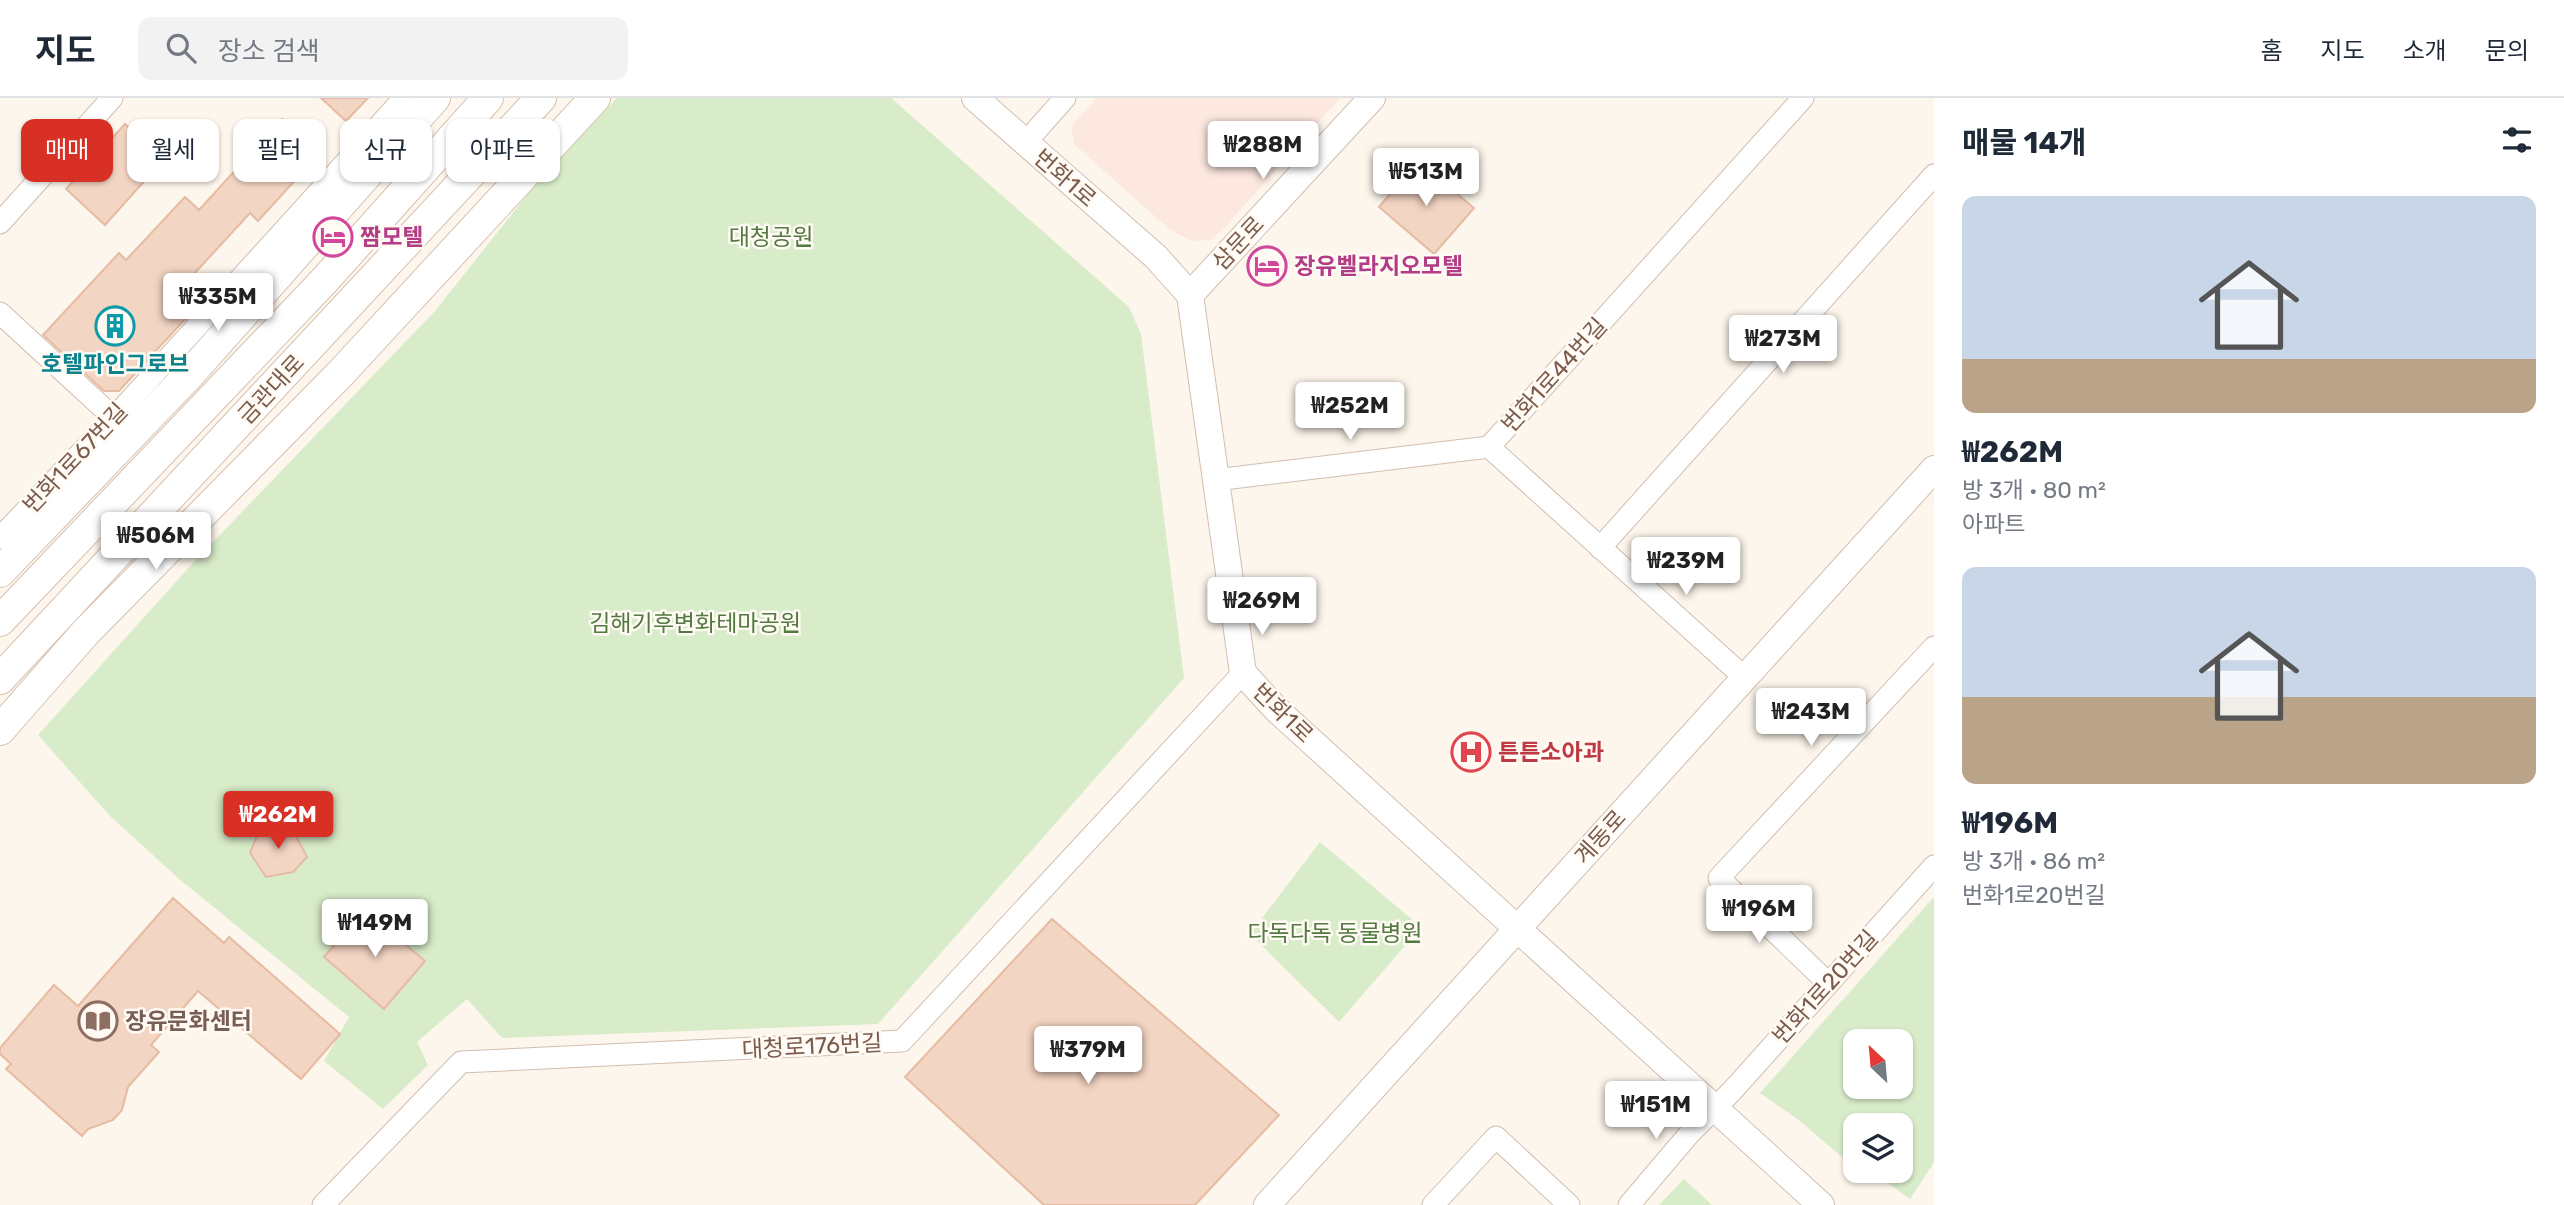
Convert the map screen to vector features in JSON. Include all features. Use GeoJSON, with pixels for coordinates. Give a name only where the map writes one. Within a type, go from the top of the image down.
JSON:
{"type":"FeatureCollection","features":[{"type":"Feature","properties":{"kind":"main road"},"geometry":{"type":"LineString","coordinates":[[0,572],[189,375],[435,98]]}},
{"type":"Feature","properties":{"kind":"main road","name":"금관대로"},"geometry":{"type":"LineString","coordinates":[[0,621],[323,282],[488,98]]}},
{"type":"Feature","properties":{"kind":"main road","name":"금관대로"},"geometry":{"type":"LineString","coordinates":[[0,679],[541,98]]}},
{"type":"Feature","properties":{"kind":"main road"},"geometry":{"type":"LineString","coordinates":[[0,730],[86,632],[341,373],[595,98]]}},
{"type":"Feature","properties":{"kind":"main road"},"geometry":{"type":"LineString","coordinates":[[0,594],[136,478]]}},
{"type":"Feature","properties":{"kind":"main road"},"geometry":{"type":"LineString","coordinates":[[86,632],[183,484]]}},
{"type":"Feature","properties":{"kind":"street"},"geometry":{"type":"LineString","coordinates":[[0,223],[112,98]]}},
{"type":"Feature","properties":{"kind":"street","name":"번화1로67번길"},"geometry":{"type":"LineString","coordinates":[[0,538],[114,418],[404,98]]}},
{"type":"Feature","properties":{"kind":"street","name":"번화1로"},"geometry":{"type":"LineString","coordinates":[[975,98],[1156,257],[1190,295],[1243,673],[1277,710],[1716,1106],[1821,1205]]}},
{"type":"Feature","properties":{"kind":"street"},"geometry":{"type":"LineString","coordinates":[[1025,143],[1065,98]]}},
{"type":"Feature","properties":{"kind":"street","name":"삼문로"},"geometry":{"type":"LineString","coordinates":[[1190,295],[1372,98]]}},
{"type":"Feature","properties":{"kind":"street","name":"번화1로44번길"},"geometry":{"type":"LineString","coordinates":[[1215,480],[1489,447],[1803,98]]}},
{"type":"Feature","properties":{"kind":"street"},"geometry":{"type":"LineString","coordinates":[[1600,548],[1934,175]]}},
{"type":"Feature","properties":{"kind":"street"},"geometry":{"type":"LineString","coordinates":[[0,313],[114,418]]}},
{"type":"Feature","properties":{"kind":"street"},"geometry":{"type":"LineString","coordinates":[[1489,447],[1745,678]]}},
{"type":"Feature","properties":{"kind":"street","name":"계동로"},"geometry":{"type":"LineString","coordinates":[[1267,1205],[1934,469]]}},
{"type":"Feature","properties":{"kind":"street"},"geometry":{"type":"LineString","coordinates":[[1827,982],[1719,878],[1934,647]]}},
{"type":"Feature","properties":{"kind":"street","name":"대청로176번길"},"geometry":{"type":"LineString","coordinates":[[323,1205],[461,1062],[902,1041],[1243,673]]}},
{"type":"Feature","properties":{"kind":"street","name":"번화1로20번길"},"geometry":{"type":"LineString","coordinates":[[1629,1205],[1934,866]]}},
{"type":"Feature","properties":{"kind":"street"},"geometry":{"type":"LineString","coordinates":[[1433,1205],[1496,1137],[1569,1205]]}},
{"type":"Feature","properties":{"kind":"shaded area"},"geometry":{"type":"Polygon","coordinates":[[[1097,98],[1340,98],[1225,227],[1211,240],[1191,241],[1169,229],[1074,144],[1071,126],[1097,98]]]}},
{"type":"Feature","properties":{"kind":"green space","name":"김해기후변화테마공원"},"geometry":{"type":"Polygon","coordinates":[[[617,98],[891,98],[1129,307],[1141,334],[1184,678],[878,1024],[502,1038],[467,999],[417,1042],[428,1065],[383,1109],[324,1061],[349,1017],[178,878],[110,816],[38,735],[192,564],[435,311],[537,182],[560,182],[560,157],[617,98]]]}},
{"type":"Feature","properties":{"kind":"green space","name":"다독다독 동물병원"},"geometry":{"type":"Polygon","coordinates":[[[1320,842],[1421,927],[1339,1022],[1250,934],[1320,842]]]}},
{"type":"Feature","properties":{"kind":"green space"},"geometry":{"type":"Polygon","coordinates":[[[1934,897],[1934,1162],[1910,1199],[1888,1183],[1913,1183],[1913,1113],[1843,1113],[1843,1158],[1800,1121],[1760,1093],[1934,897]]]}},
{"type":"Feature","properties":{"kind":"green space"},"geometry":{"type":"Polygon","coordinates":[[[1684,1179],[1712,1205],[1659,1205],[1684,1179]]]}},
{"type":"Feature","properties":{"kind":"building"},"geometry":{"type":"Polygon","coordinates":[[[321,98],[368,98],[348,119],[344,119],[321,98]]]}},
{"type":"Feature","properties":{"kind":"building"},"geometry":{"type":"Polygon","coordinates":[[[125,124],[127,126],[127,182],[143,182],[105,225],[66,189],[72,182],[113,182],[113,137],[125,124]]]}},
{"type":"Feature","properties":{"kind":"building"},"geometry":{"type":"Polygon","coordinates":[[[1418,161],[1474,208],[1434,254],[1379,207],[1418,161]]]}},
{"type":"Feature","properties":{"kind":"building"},"geometry":{"type":"Polygon","coordinates":[[[233,173],[233,182],[294,182],[258,221],[250,213],[170,300],[188,316],[119,391],[104,391],[43,335],[119,253],[126,260],[185,197],[199,210],[233,173]]]}},
{"type":"Feature","properties":{"kind":"building"},"geometry":{"type":"Polygon","coordinates":[[[280,823],[295,834],[307,857],[293,872],[266,877],[250,853],[259,831],[280,823]]]}},
{"type":"Feature","properties":{"kind":"building","name":"장유문화센터"},"geometry":{"type":"Polygon","coordinates":[[[173,898],[224,943],[229,937],[340,1034],[301,1079],[198,991],[151,1045],[159,1052],[128,1087],[122,1110],[113,1120],[88,1129],[82,1136],[6,1069],[11,1064],[0,1054],[0,1048],[54,985],[78,1006],[173,898]]]}},
{"type":"Feature","properties":{"kind":"building"},"geometry":{"type":"Polygon","coordinates":[[[365,910],[425,961],[384,1009],[324,957],[365,910]]]}},
{"type":"Feature","properties":{"kind":"building"},"geometry":{"type":"Polygon","coordinates":[[[1052,919],[1279,1115],[1195,1205],[1044,1205],[905,1077],[1052,919]]]}},
{"type":"Feature","properties":{"kind":"place","name":"짬모텔"},"geometry":{"type":"Point","coordinates":[333,237]}},
{"type":"Feature","properties":{"kind":"place","name":"장유벨라지오모텔"},"geometry":{"type":"Point","coordinates":[1267,266]}},
{"type":"Feature","properties":{"kind":"place","name":"호텔파인그로브"},"geometry":{"type":"Point","coordinates":[115,326]}},
{"type":"Feature","properties":{"kind":"place","name":"튼튼소아과"},"geometry":{"type":"Point","coordinates":[1471,752]}},
{"type":"Feature","properties":{"kind":"place","name":"장유문화센터"},"geometry":{"type":"Point","coordinates":[98,1021]}},
{"type":"Feature","properties":{"kind":"park label","name":"대청공원"},"geometry":{"type":"Point","coordinates":[771,237]}}]}
